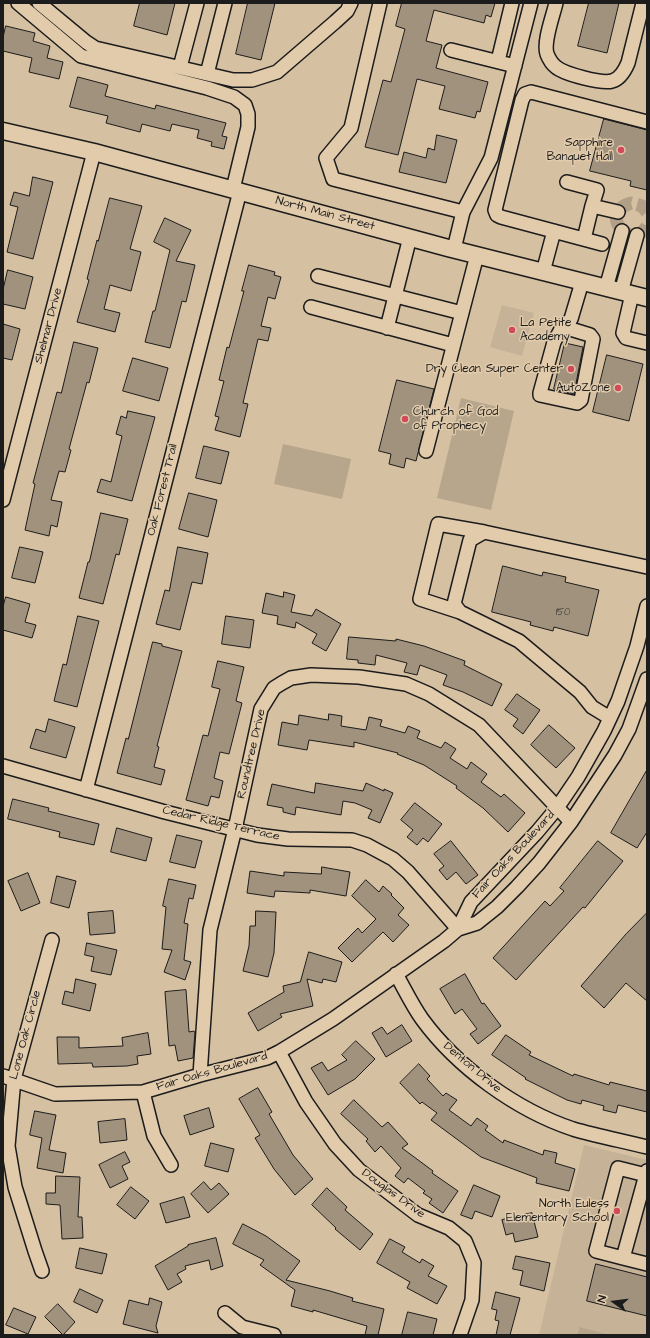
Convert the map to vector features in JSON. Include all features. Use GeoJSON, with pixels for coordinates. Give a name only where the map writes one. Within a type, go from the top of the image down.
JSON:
{"type":"FeatureCollection","features":[{"type":"Feature","properties":{"kind":"main road","name":"North Main Street"},"geometry":{"type":"LineString","coordinates":[[3,131],[94,152],[454,249],[627,293]]}},
{"type":"Feature","properties":{"kind":"street","name":"Oak Forest Trail"},"geometry":{"type":"LineString","coordinates":[[18,3],[81,56],[207,88],[234,97],[245,105],[248,114],[248,126],[237,190],[86,790]]}},
{"type":"Feature","properties":{"kind":"street"},"geometry":{"type":"LineString","coordinates":[[39,3],[95,48],[234,80],[252,80],[277,72],[336,22],[347,11],[351,3]]}},
{"type":"Feature","properties":{"kind":"street"},"geometry":{"type":"LineString","coordinates":[[180,68],[197,3]]}},
{"type":"Feature","properties":{"kind":"street"},"geometry":{"type":"LineString","coordinates":[[207,74],[225,3]]}},
{"type":"Feature","properties":{"kind":"street"},"geometry":{"type":"LineString","coordinates":[[380,3],[351,128],[326,158],[333,179],[463,212]]}},
{"type":"Feature","properties":{"kind":"street"},"geometry":{"type":"LineString","coordinates":[[498,62],[512,3]]}},
{"type":"Feature","properties":{"kind":"street"},"geometry":{"type":"LineString","coordinates":[[454,249],[463,212],[491,158],[531,3]]}},
{"type":"Feature","properties":{"kind":"street"},"geometry":{"type":"LineString","coordinates":[[556,3],[545,46],[551,61],[556,67],[566,72],[601,81],[612,81],[617,79],[625,71],[642,29],[643,3]]}},
{"type":"Feature","properties":{"kind":"street"},"geometry":{"type":"LineString","coordinates":[[451,50],[515,66]]}},
{"type":"Feature","properties":{"kind":"street"},"geometry":{"type":"LineString","coordinates":[[602,244],[497,215],[495,210],[522,100],[525,94],[530,92],[647,122]]}},
{"type":"Feature","properties":{"kind":"street","name":"Shelmar Drive"},"geometry":{"type":"LineString","coordinates":[[3,500],[94,152]]}},
{"type":"Feature","properties":{"kind":"street"},"geometry":{"type":"LineString","coordinates":[[566,182],[597,190],[584,239]]}},
{"type":"Feature","properties":{"kind":"street"},"geometry":{"type":"LineString","coordinates":[[592,206],[618,212]]}},
{"type":"Feature","properties":{"kind":"street"},"geometry":{"type":"LineString","coordinates":[[543,272],[554,231]]}},
{"type":"Feature","properties":{"kind":"street"},"geometry":{"type":"LineString","coordinates":[[622,231],[627,293]]}},
{"type":"Feature","properties":{"kind":"street"},"geometry":{"type":"LineString","coordinates":[[637,235],[627,293],[623,333],[626,338],[647,343]]}},
{"type":"Feature","properties":{"kind":"street"},"geometry":{"type":"LineString","coordinates":[[387,328],[410,237]]}},
{"type":"Feature","properties":{"kind":"street"},"geometry":{"type":"LineString","coordinates":[[426,451],[477,255]]}},
{"type":"Feature","properties":{"kind":"street"},"geometry":{"type":"LineString","coordinates":[[318,276],[462,313]]}},
{"type":"Feature","properties":{"kind":"street"},"geometry":{"type":"LineString","coordinates":[[564,327],[590,335],[593,338],[581,400],[577,404],[540,395],[540,393],[554,342],[564,327],[571,319],[582,282]]}},
{"type":"Feature","properties":{"kind":"street"},"geometry":{"type":"LineString","coordinates":[[310,307],[453,345]]}},
{"type":"Feature","properties":{"kind":"street"},"geometry":{"type":"LineString","coordinates":[[610,718],[592,707],[580,692],[520,641],[460,612],[420,599],[438,524],[484,532],[647,567]]}},
{"type":"Feature","properties":{"kind":"street"},"geometry":{"type":"LineString","coordinates":[[460,612],[454,604],[470,540],[484,532]]}},
{"type":"Feature","properties":{"kind":"street","name":"Fair Oaks Boulevard"},"geometry":{"type":"LineString","coordinates":[[458,929],[471,902],[537,832],[557,808],[578,777],[618,701],[637,646],[647,606]]}},
{"type":"Feature","properties":{"kind":"street","name":"Roundtree Drive"},"geometry":{"type":"LineString","coordinates":[[200,1075],[210,930],[235,829],[261,709],[274,688],[291,678],[311,675],[359,677],[406,684],[429,694],[479,725],[571,822]]}},
{"type":"Feature","properties":{"kind":"street","name":"Fair Oaks Boulevard"},"geometry":{"type":"LineString","coordinates":[[8,1078],[55,1094],[143,1092],[200,1075],[267,1058],[280,1052],[333,1019],[444,941],[458,929],[477,923],[497,907],[522,882],[571,822],[615,755],[629,729],[647,679]]}},
{"type":"Feature","properties":{"kind":"street"},"geometry":{"type":"LineString","coordinates":[[618,701],[637,709]]}},
{"type":"Feature","properties":{"kind":"street","name":"Cedar Ridge Terrace"},"geometry":{"type":"LineString","coordinates":[[3,766],[165,812],[257,834],[288,839],[352,840],[367,845],[392,859],[408,872],[458,929]]}},
{"type":"Feature","properties":{"kind":"street","name":"Lone Oak Circle"},"geometry":{"type":"LineString","coordinates":[[42,1271],[15,1187],[8,1146],[8,1078],[52,940]]}},
{"type":"Feature","properties":{"kind":"street","name":"Denton Drive"},"geometry":{"type":"LineString","coordinates":[[396,974],[422,1018],[443,1044],[490,1086],[531,1111],[573,1129],[647,1147]]}},
{"type":"Feature","properties":{"kind":"street","name":"Douglas Drive"},"geometry":{"type":"LineString","coordinates":[[280,1052],[306,1102],[335,1144],[359,1170],[418,1215],[449,1228],[465,1241],[474,1263],[472,1300],[460,1335]]}},
{"type":"Feature","properties":{"kind":"street"},"geometry":{"type":"LineString","coordinates":[[143,1092],[154,1136],[171,1165]]}},
{"type":"Feature","properties":{"kind":"street"},"geometry":{"type":"LineString","coordinates":[[623,1258],[646,1173],[618,1168],[596,1251],[623,1258],[647,1264]]}},
{"type":"Feature","properties":{"kind":"street"},"geometry":{"type":"LineString","coordinates":[[225,1314],[242,1327],[274,1335]]}},
{"type":"Feature","properties":{"kind":"shaded area","name":"La Petite Academy"},"geometry":{"type":"Polygon","coordinates":[[[502,305],[534,313],[522,356],[490,347],[502,305]]]}},
{"type":"Feature","properties":{"kind":"shaded area"},"geometry":{"type":"Polygon","coordinates":[[[461,398],[514,411],[491,510],[437,498],[461,398]]]}},
{"type":"Feature","properties":{"kind":"shaded area"},"geometry":{"type":"Polygon","coordinates":[[[283,444],[351,459],[342,499],[274,484],[283,444]]]}},
{"type":"Feature","properties":{"kind":"shaded area","name":"North Euless Elementary School"},"geometry":{"type":"Polygon","coordinates":[[[584,1145],[647,1160],[647,1335],[539,1335],[584,1145]]]}},
{"type":"Feature","properties":{"kind":"shaded area"},"geometry":{"type":"Polygon","coordinates":[[[580,1327],[605,1334],[605,1335],[577,1335],[580,1327]]]}},
{"type":"Feature","properties":{"kind":"building"},"geometry":{"type":"Polygon","coordinates":[[[140,3],[175,3],[167,35],[134,26],[140,3]]]}},
{"type":"Feature","properties":{"kind":"building"},"geometry":{"type":"Polygon","coordinates":[[[248,3],[275,3],[261,60],[236,54],[248,3]]]}},
{"type":"Feature","properties":{"kind":"building"},"geometry":{"type":"Polygon","coordinates":[[[402,3],[495,3],[491,17],[486,15],[484,23],[434,10],[426,41],[442,45],[436,68],[488,82],[480,112],[477,111],[475,118],[439,109],[445,86],[417,79],[398,155],[365,147],[383,80],[391,82],[405,29],[396,26],[402,3]]]}},
{"type":"Feature","properties":{"kind":"building"},"geometry":{"type":"Polygon","coordinates":[[[589,3],[619,3],[607,53],[578,46],[589,3]]]}},
{"type":"Feature","properties":{"kind":"building"},"geometry":{"type":"Polygon","coordinates":[[[6,26],[35,33],[33,41],[50,46],[47,58],[63,62],[59,79],[29,72],[32,58],[3,51],[3,38],[6,26]]]}},
{"type":"Feature","properties":{"kind":"building"},"geometry":{"type":"Polygon","coordinates":[[[78,77],[108,85],[105,96],[155,109],[156,105],[226,123],[222,136],[227,137],[224,149],[211,146],[212,142],[197,138],[199,130],[172,124],[170,131],[142,124],[140,132],[106,123],[108,116],[70,107],[78,77]]]}},
{"type":"Feature","properties":{"kind":"building","name":"Sapphire Banquet Hall"},"geometry":{"type":"Polygon","coordinates":[[[604,119],[647,130],[647,190],[630,186],[631,181],[590,171],[604,119]]]}},
{"type":"Feature","properties":{"kind":"building"},"geometry":{"type":"Polygon","coordinates":[[[437,135],[457,140],[446,183],[399,172],[404,152],[426,158],[428,148],[434,150],[437,135]]]}},
{"type":"Feature","properties":{"kind":"building"},"geometry":{"type":"Polygon","coordinates":[[[33,177],[53,182],[33,259],[7,252],[18,207],[10,205],[14,192],[29,196],[33,177]]]}},
{"type":"Feature","properties":{"kind":"building"},"geometry":{"type":"Polygon","coordinates":[[[110,198],[142,206],[130,249],[141,252],[131,291],[110,285],[104,309],[120,313],[115,332],[77,322],[89,280],[87,279],[97,240],[98,241],[110,198]]]}},
{"type":"Feature","properties":{"kind":"building"},"geometry":{"type":"Polygon","coordinates":[[[165,218],[191,230],[176,261],[195,265],[186,302],[182,301],[170,348],[145,342],[153,311],[155,311],[170,250],[154,242],[165,218]]]}},
{"type":"Feature","properties":{"kind":"building"},"geometry":{"type":"Polygon","coordinates":[[[249,265],[275,272],[274,275],[281,277],[275,299],[268,297],[261,326],[271,328],[268,341],[258,339],[243,403],[248,404],[240,437],[215,430],[219,417],[215,416],[224,381],[219,380],[227,347],[229,348],[244,291],[242,291],[249,265]]]}},
{"type":"Feature","properties":{"kind":"building"},"geometry":{"type":"Polygon","coordinates":[[[8,270],[33,277],[25,309],[3,304],[3,290],[8,270]]]}},
{"type":"Feature","properties":{"kind":"building"},"geometry":{"type":"Polygon","coordinates":[[[3,324],[20,329],[12,360],[3,358],[3,324]]]}},
{"type":"Feature","properties":{"kind":"building"},"geometry":{"type":"Polygon","coordinates":[[[74,342],[98,348],[69,449],[71,450],[65,472],[59,471],[51,500],[62,502],[57,527],[51,525],[49,536],[25,530],[35,484],[33,483],[57,392],[61,393],[74,342]]]}},
{"type":"Feature","properties":{"kind":"building","name":"Dry Clean Super Center"},"geometry":{"type":"Polygon","coordinates":[[[565,343],[583,347],[574,394],[554,389],[565,343]]]}},
{"type":"Feature","properties":{"kind":"building","name":"AutoZone"},"geometry":{"type":"Polygon","coordinates":[[[607,355],[643,364],[629,421],[593,412],[607,355]]]}},
{"type":"Feature","properties":{"kind":"building"},"geometry":{"type":"Polygon","coordinates":[[[133,358],[168,368],[159,401],[123,391],[133,358]]]}},
{"type":"Feature","properties":{"kind":"building"},"geometry":{"type":"Polygon","coordinates":[[[397,380],[434,389],[416,461],[406,458],[404,468],[389,464],[391,454],[379,451],[397,380]]]}},
{"type":"Feature","properties":{"kind":"building"},"geometry":{"type":"Polygon","coordinates":[[[128,411],[155,417],[132,501],[97,492],[101,479],[111,482],[122,436],[116,434],[121,416],[126,418],[128,411]]]}},
{"type":"Feature","properties":{"kind":"building"},"geometry":{"type":"Polygon","coordinates":[[[204,446],[229,452],[221,484],[196,478],[204,446]]]}},
{"type":"Feature","properties":{"kind":"building"},"geometry":{"type":"Polygon","coordinates":[[[189,493],[217,500],[208,537],[179,529],[189,493]]]}},
{"type":"Feature","properties":{"kind":"building"},"geometry":{"type":"Polygon","coordinates":[[[101,513],[128,519],[119,555],[116,554],[103,604],[79,598],[101,513]]]}},
{"type":"Feature","properties":{"kind":"building"},"geometry":{"type":"Polygon","coordinates":[[[20,547],[43,552],[35,583],[12,578],[20,547]]]}},
{"type":"Feature","properties":{"kind":"building"},"geometry":{"type":"Polygon","coordinates":[[[178,547],[208,553],[202,584],[192,582],[180,630],[156,624],[165,590],[169,591],[178,547]]]}},
{"type":"Feature","properties":{"kind":"building"},"geometry":{"type":"Polygon","coordinates":[[[503,566],[542,576],[543,572],[566,577],[565,582],[599,590],[588,636],[554,627],[553,631],[530,625],[531,622],[492,612],[503,566]]]}},
{"type":"Feature","properties":{"kind":"building"},"geometry":{"type":"Polygon","coordinates":[[[284,592],[295,595],[291,612],[312,616],[316,609],[341,624],[326,651],[312,643],[317,634],[296,622],[295,628],[277,624],[278,616],[262,613],[266,593],[283,597],[284,592]]]}},
{"type":"Feature","properties":{"kind":"building"},"geometry":{"type":"Polygon","coordinates":[[[6,597],[30,604],[25,622],[36,625],[32,638],[3,630],[3,607],[6,597]]]}},
{"type":"Feature","properties":{"kind":"building"},"geometry":{"type":"Polygon","coordinates":[[[78,616],[99,621],[77,707],[54,701],[63,664],[66,665],[78,616]]]}},
{"type":"Feature","properties":{"kind":"building"},"geometry":{"type":"Polygon","coordinates":[[[226,616],[254,620],[250,648],[222,644],[226,616]]]}},
{"type":"Feature","properties":{"kind":"building"},"geometry":{"type":"Polygon","coordinates":[[[349,637],[396,641],[396,639],[424,646],[465,661],[464,665],[502,684],[492,706],[463,692],[443,685],[447,675],[420,665],[417,675],[404,672],[407,663],[376,655],[375,665],[358,663],[358,660],[347,659],[349,637]]]}},
{"type":"Feature","properties":{"kind":"building"},"geometry":{"type":"Polygon","coordinates":[[[153,642],[182,651],[157,746],[159,747],[154,767],[165,770],[161,785],[117,773],[126,738],[128,739],[153,642]]]}},
{"type":"Feature","properties":{"kind":"building"},"geometry":{"type":"Polygon","coordinates":[[[218,661],[244,667],[236,701],[242,703],[229,754],[220,752],[214,778],[223,781],[219,798],[211,796],[208,806],[186,800],[203,735],[208,736],[220,689],[212,687],[218,661]]]}},
{"type":"Feature","properties":{"kind":"building"},"geometry":{"type":"Polygon","coordinates":[[[517,694],[540,710],[523,734],[513,726],[518,719],[505,710],[517,694]]]}},
{"type":"Feature","properties":{"kind":"building"},"geometry":{"type":"Polygon","coordinates":[[[329,714],[342,716],[341,726],[366,730],[369,717],[382,720],[380,726],[405,733],[408,726],[420,731],[417,738],[441,748],[445,742],[456,749],[450,758],[467,769],[471,762],[487,774],[481,782],[501,797],[504,794],[525,813],[508,832],[483,808],[456,788],[457,786],[424,765],[397,754],[398,753],[354,742],[354,747],[309,740],[307,750],[278,745],[282,722],[298,725],[299,715],[328,720],[329,714]]]}},
{"type":"Feature","properties":{"kind":"building"},"geometry":{"type":"Polygon","coordinates":[[[49,719],[75,727],[66,758],[30,748],[36,729],[45,732],[49,719]]]}},
{"type":"Feature","properties":{"kind":"building"},"geometry":{"type":"Polygon","coordinates":[[[549,725],[575,748],[556,768],[531,745],[549,725]]]}},
{"type":"Feature","properties":{"kind":"building"},"geometry":{"type":"Polygon","coordinates":[[[647,770],[647,832],[637,848],[611,833],[647,770]]]}},
{"type":"Feature","properties":{"kind":"building"},"geometry":{"type":"Polygon","coordinates":[[[316,783],[363,791],[366,783],[384,791],[384,789],[393,793],[380,823],[368,818],[372,810],[355,803],[343,801],[341,815],[296,807],[295,815],[283,812],[283,808],[267,805],[272,784],[314,793],[316,783]]]}},
{"type":"Feature","properties":{"kind":"building"},"geometry":{"type":"Polygon","coordinates":[[[13,799],[49,808],[48,811],[99,824],[94,845],[59,837],[60,832],[8,819],[13,799]]]}},
{"type":"Feature","properties":{"kind":"building"},"geometry":{"type":"Polygon","coordinates":[[[415,803],[442,824],[428,842],[423,838],[417,845],[407,837],[413,830],[401,820],[415,803]]]}},
{"type":"Feature","properties":{"kind":"building"},"geometry":{"type":"Polygon","coordinates":[[[117,828],[152,838],[146,861],[111,852],[117,828]]]}},
{"type":"Feature","properties":{"kind":"building"},"geometry":{"type":"Polygon","coordinates":[[[177,835],[202,841],[195,868],[170,862],[177,835]]]}},
{"type":"Feature","properties":{"kind":"building"},"geometry":{"type":"Polygon","coordinates":[[[451,841],[478,875],[466,884],[456,872],[447,880],[439,870],[444,866],[434,854],[451,841]]]}},
{"type":"Feature","properties":{"kind":"building"},"geometry":{"type":"Polygon","coordinates":[[[598,841],[623,861],[585,908],[583,907],[516,980],[493,958],[545,901],[550,906],[564,891],[560,888],[598,841]]]}},
{"type":"Feature","properties":{"kind":"building"},"geometry":{"type":"Polygon","coordinates":[[[322,867],[350,872],[346,896],[310,890],[310,893],[275,891],[274,897],[247,893],[250,871],[284,876],[284,872],[321,874],[322,867]]]}},
{"type":"Feature","properties":{"kind":"building"},"geometry":{"type":"Polygon","coordinates":[[[28,873],[40,903],[21,911],[8,881],[28,873]]]}},
{"type":"Feature","properties":{"kind":"building"},"geometry":{"type":"Polygon","coordinates":[[[57,876],[76,881],[69,908],[51,903],[57,876]]]}},
{"type":"Feature","properties":{"kind":"building"},"geometry":{"type":"Polygon","coordinates":[[[169,879],[196,885],[193,899],[189,898],[184,923],[188,924],[184,960],[191,962],[185,980],[164,972],[172,950],[162,949],[166,907],[163,906],[169,879]]]}},
{"type":"Feature","properties":{"kind":"building"},"geometry":{"type":"Polygon","coordinates":[[[366,880],[379,892],[383,886],[392,894],[391,895],[404,908],[398,915],[409,925],[393,942],[383,932],[352,962],[338,948],[358,928],[362,933],[376,919],[352,896],[366,880]]]}},
{"type":"Feature","properties":{"kind":"building"},"geometry":{"type":"Polygon","coordinates":[[[113,911],[115,933],[90,935],[88,913],[113,911]]]}},
{"type":"Feature","properties":{"kind":"building"},"geometry":{"type":"Polygon","coordinates":[[[256,911],[276,912],[274,953],[268,977],[243,971],[249,946],[250,926],[255,926],[256,911]]]}},
{"type":"Feature","properties":{"kind":"building"},"geometry":{"type":"Polygon","coordinates":[[[647,913],[647,1001],[626,983],[604,1008],[581,986],[626,934],[647,913]]]}},
{"type":"Feature","properties":{"kind":"building"},"geometry":{"type":"Polygon","coordinates":[[[87,943],[117,950],[111,975],[91,971],[94,957],[85,955],[87,943]]]}},
{"type":"Feature","properties":{"kind":"building"},"geometry":{"type":"Polygon","coordinates":[[[309,952],[342,962],[336,982],[323,979],[322,983],[307,979],[313,1006],[280,1014],[282,1017],[258,1031],[248,1013],[284,992],[283,986],[300,982],[309,952]]]}},
{"type":"Feature","properties":{"kind":"building"},"geometry":{"type":"Polygon","coordinates":[[[465,974],[482,1004],[484,1003],[501,1026],[478,1044],[470,1034],[477,1029],[462,1009],[455,1014],[440,989],[465,974]]]}},
{"type":"Feature","properties":{"kind":"building"},"geometry":{"type":"Polygon","coordinates":[[[76,979],[96,984],[90,1011],[62,1004],[65,991],[73,993],[76,979]]]}},
{"type":"Feature","properties":{"kind":"building"},"geometry":{"type":"Polygon","coordinates":[[[186,990],[189,1032],[194,1031],[195,1033],[193,1058],[178,1061],[175,1045],[169,1046],[165,992],[186,990]]]}},
{"type":"Feature","properties":{"kind":"building"},"geometry":{"type":"Polygon","coordinates":[[[402,1025],[412,1041],[386,1057],[372,1033],[382,1027],[387,1034],[402,1025]]]}},
{"type":"Feature","properties":{"kind":"building"},"geometry":{"type":"Polygon","coordinates":[[[148,1033],[151,1054],[137,1056],[138,1064],[127,1066],[93,1067],[92,1063],[58,1064],[57,1037],[79,1037],[79,1048],[123,1046],[122,1038],[148,1033]]]}},
{"type":"Feature","properties":{"kind":"building"},"geometry":{"type":"Polygon","coordinates":[[[506,1035],[531,1052],[529,1055],[573,1076],[574,1074],[609,1085],[610,1082],[647,1091],[647,1112],[618,1105],[616,1113],[603,1110],[604,1106],[582,1100],[581,1104],[567,1100],[525,1079],[526,1078],[492,1055],[506,1035]]]}},
{"type":"Feature","properties":{"kind":"building"},"geometry":{"type":"Polygon","coordinates":[[[356,1041],[375,1059],[355,1079],[328,1095],[311,1068],[322,1062],[328,1071],[347,1060],[342,1055],[356,1041]]]}},
{"type":"Feature","properties":{"kind":"building"},"geometry":{"type":"Polygon","coordinates":[[[419,1064],[430,1076],[427,1079],[443,1096],[446,1093],[457,1100],[449,1110],[471,1126],[477,1118],[488,1126],[485,1130],[503,1143],[504,1140],[543,1155],[544,1150],[557,1153],[555,1163],[575,1169],[569,1191],[536,1183],[537,1178],[481,1157],[431,1120],[437,1113],[422,1102],[420,1104],[400,1083],[419,1064]]]}},
{"type":"Feature","properties":{"kind":"building"},"geometry":{"type":"Polygon","coordinates":[[[258,1088],[272,1112],[269,1114],[293,1155],[313,1179],[295,1195],[274,1169],[255,1138],[260,1135],[239,1099],[258,1088]]]}},
{"type":"Feature","properties":{"kind":"building"},"geometry":{"type":"Polygon","coordinates":[[[354,1100],[382,1127],[388,1122],[408,1144],[402,1148],[433,1171],[432,1173],[458,1191],[443,1213],[429,1203],[432,1199],[423,1193],[425,1191],[408,1178],[404,1183],[395,1176],[401,1168],[381,1146],[375,1152],[366,1141],[368,1139],[341,1114],[354,1100]]]}},
{"type":"Feature","properties":{"kind":"building"},"geometry":{"type":"Polygon","coordinates":[[[209,1108],[214,1127],[190,1135],[184,1116],[209,1108]]]}},
{"type":"Feature","properties":{"kind":"building"},"geometry":{"type":"Polygon","coordinates":[[[35,1111],[56,1115],[49,1150],[66,1153],[63,1173],[37,1168],[42,1138],[30,1135],[35,1111]]]}},
{"type":"Feature","properties":{"kind":"building"},"geometry":{"type":"Polygon","coordinates":[[[125,1119],[127,1140],[100,1143],[98,1122],[125,1119]]]}},
{"type":"Feature","properties":{"kind":"building"},"geometry":{"type":"Polygon","coordinates":[[[211,1143],[234,1149],[228,1172],[205,1166],[211,1143]]]}},
{"type":"Feature","properties":{"kind":"building"},"geometry":{"type":"Polygon","coordinates":[[[125,1152],[130,1162],[122,1166],[128,1179],[110,1188],[99,1165],[125,1152]]]}},
{"type":"Feature","properties":{"kind":"building"},"geometry":{"type":"Polygon","coordinates":[[[56,1176],[80,1177],[78,1217],[82,1217],[83,1238],[62,1239],[60,1205],[46,1204],[46,1193],[55,1193],[56,1176]]]}},
{"type":"Feature","properties":{"kind":"building"},"geometry":{"type":"Polygon","coordinates":[[[204,1182],[211,1190],[219,1183],[229,1194],[208,1213],[191,1194],[204,1182]]]}},
{"type":"Feature","properties":{"kind":"building"},"geometry":{"type":"Polygon","coordinates":[[[474,1185],[500,1196],[492,1217],[475,1211],[472,1219],[461,1215],[474,1185]]]}},
{"type":"Feature","properties":{"kind":"building"},"geometry":{"type":"Polygon","coordinates":[[[131,1187],[149,1201],[135,1219],[117,1205],[131,1187]]]}},
{"type":"Feature","properties":{"kind":"building"},"geometry":{"type":"Polygon","coordinates":[[[327,1188],[347,1207],[345,1210],[373,1234],[360,1250],[335,1229],[336,1228],[312,1205],[327,1188]]]}},
{"type":"Feature","properties":{"kind":"building"},"geometry":{"type":"Polygon","coordinates":[[[184,1197],[190,1217],[166,1223],[160,1204],[184,1197]]]}},
{"type":"Feature","properties":{"kind":"building"},"geometry":{"type":"Polygon","coordinates":[[[532,1213],[538,1237],[515,1242],[513,1233],[506,1235],[502,1220],[532,1213]]]}},
{"type":"Feature","properties":{"kind":"building"},"geometry":{"type":"Polygon","coordinates":[[[243,1224],[266,1236],[300,1261],[286,1280],[330,1291],[353,1298],[352,1301],[384,1309],[378,1335],[365,1335],[367,1326],[313,1310],[313,1312],[291,1306],[295,1290],[260,1265],[264,1260],[233,1244],[243,1224]]]}},
{"type":"Feature","properties":{"kind":"building"},"geometry":{"type":"Polygon","coordinates":[[[216,1238],[223,1266],[211,1270],[209,1260],[185,1266],[186,1269],[177,1274],[182,1282],[168,1290],[155,1266],[188,1245],[216,1238]]]}},
{"type":"Feature","properties":{"kind":"building"},"geometry":{"type":"Polygon","coordinates":[[[390,1239],[405,1247],[402,1252],[420,1263],[422,1259],[434,1266],[428,1276],[447,1286],[437,1304],[407,1288],[410,1282],[377,1263],[390,1239]]]}},
{"type":"Feature","properties":{"kind":"building"},"geometry":{"type":"Polygon","coordinates":[[[80,1248],[107,1254],[102,1274],[76,1268],[80,1248]]]}},
{"type":"Feature","properties":{"kind":"building"},"geometry":{"type":"Polygon","coordinates":[[[516,1256],[550,1263],[544,1291],[520,1285],[523,1271],[513,1269],[516,1256]]]}},
{"type":"Feature","properties":{"kind":"building"},"geometry":{"type":"Polygon","coordinates":[[[596,1264],[647,1277],[647,1316],[587,1301],[596,1264]]]}},
{"type":"Feature","properties":{"kind":"building"},"geometry":{"type":"Polygon","coordinates":[[[80,1289],[103,1300],[97,1313],[74,1302],[80,1289]]]}},
{"type":"Feature","properties":{"kind":"building"},"geometry":{"type":"Polygon","coordinates":[[[496,1292],[520,1298],[510,1335],[496,1335],[499,1321],[495,1320],[497,1310],[492,1309],[496,1292]]]}},
{"type":"Feature","properties":{"kind":"building"},"geometry":{"type":"Polygon","coordinates":[[[150,1298],[162,1302],[156,1326],[158,1333],[123,1324],[129,1300],[148,1305],[150,1298]]]}},
{"type":"Feature","properties":{"kind":"building"},"geometry":{"type":"Polygon","coordinates":[[[58,1304],[75,1322],[63,1335],[45,1317],[58,1304]]]}},
{"type":"Feature","properties":{"kind":"building"},"geometry":{"type":"Polygon","coordinates":[[[14,1308],[36,1317],[28,1334],[6,1325],[14,1308]]]}},
{"type":"Feature","properties":{"kind":"building"},"geometry":{"type":"Polygon","coordinates":[[[408,1312],[437,1319],[433,1335],[402,1335],[408,1312]]]}},
{"type":"Feature","properties":{"kind":"tunnel"},"geometry":{"type":"LineString","coordinates":[[647,212],[642,206],[631,203],[621,208],[617,215],[617,222],[620,228],[626,233],[633,235],[640,233],[647,226]]}},
{"type":"Feature","properties":{"kind":"place","name":"Sapphire Banquet Hall"},"geometry":{"type":"Point","coordinates":[621,150]}},
{"type":"Feature","properties":{"kind":"place","name":"La Petite Academy"},"geometry":{"type":"Point","coordinates":[512,330]}},
{"type":"Feature","properties":{"kind":"place","name":"Dry Clean Super Center"},"geometry":{"type":"Point","coordinates":[571,369]}},
{"type":"Feature","properties":{"kind":"place","name":"AutoZone"},"geometry":{"type":"Point","coordinates":[618,388]}},
{"type":"Feature","properties":{"kind":"place","name":"Church of God of Prophecy"},"geometry":{"type":"Point","coordinates":[405,419]}},
{"type":"Feature","properties":{"kind":"place","name":"North Euless Elementary School"},"geometry":{"type":"Point","coordinates":[617,1211]}}]}
